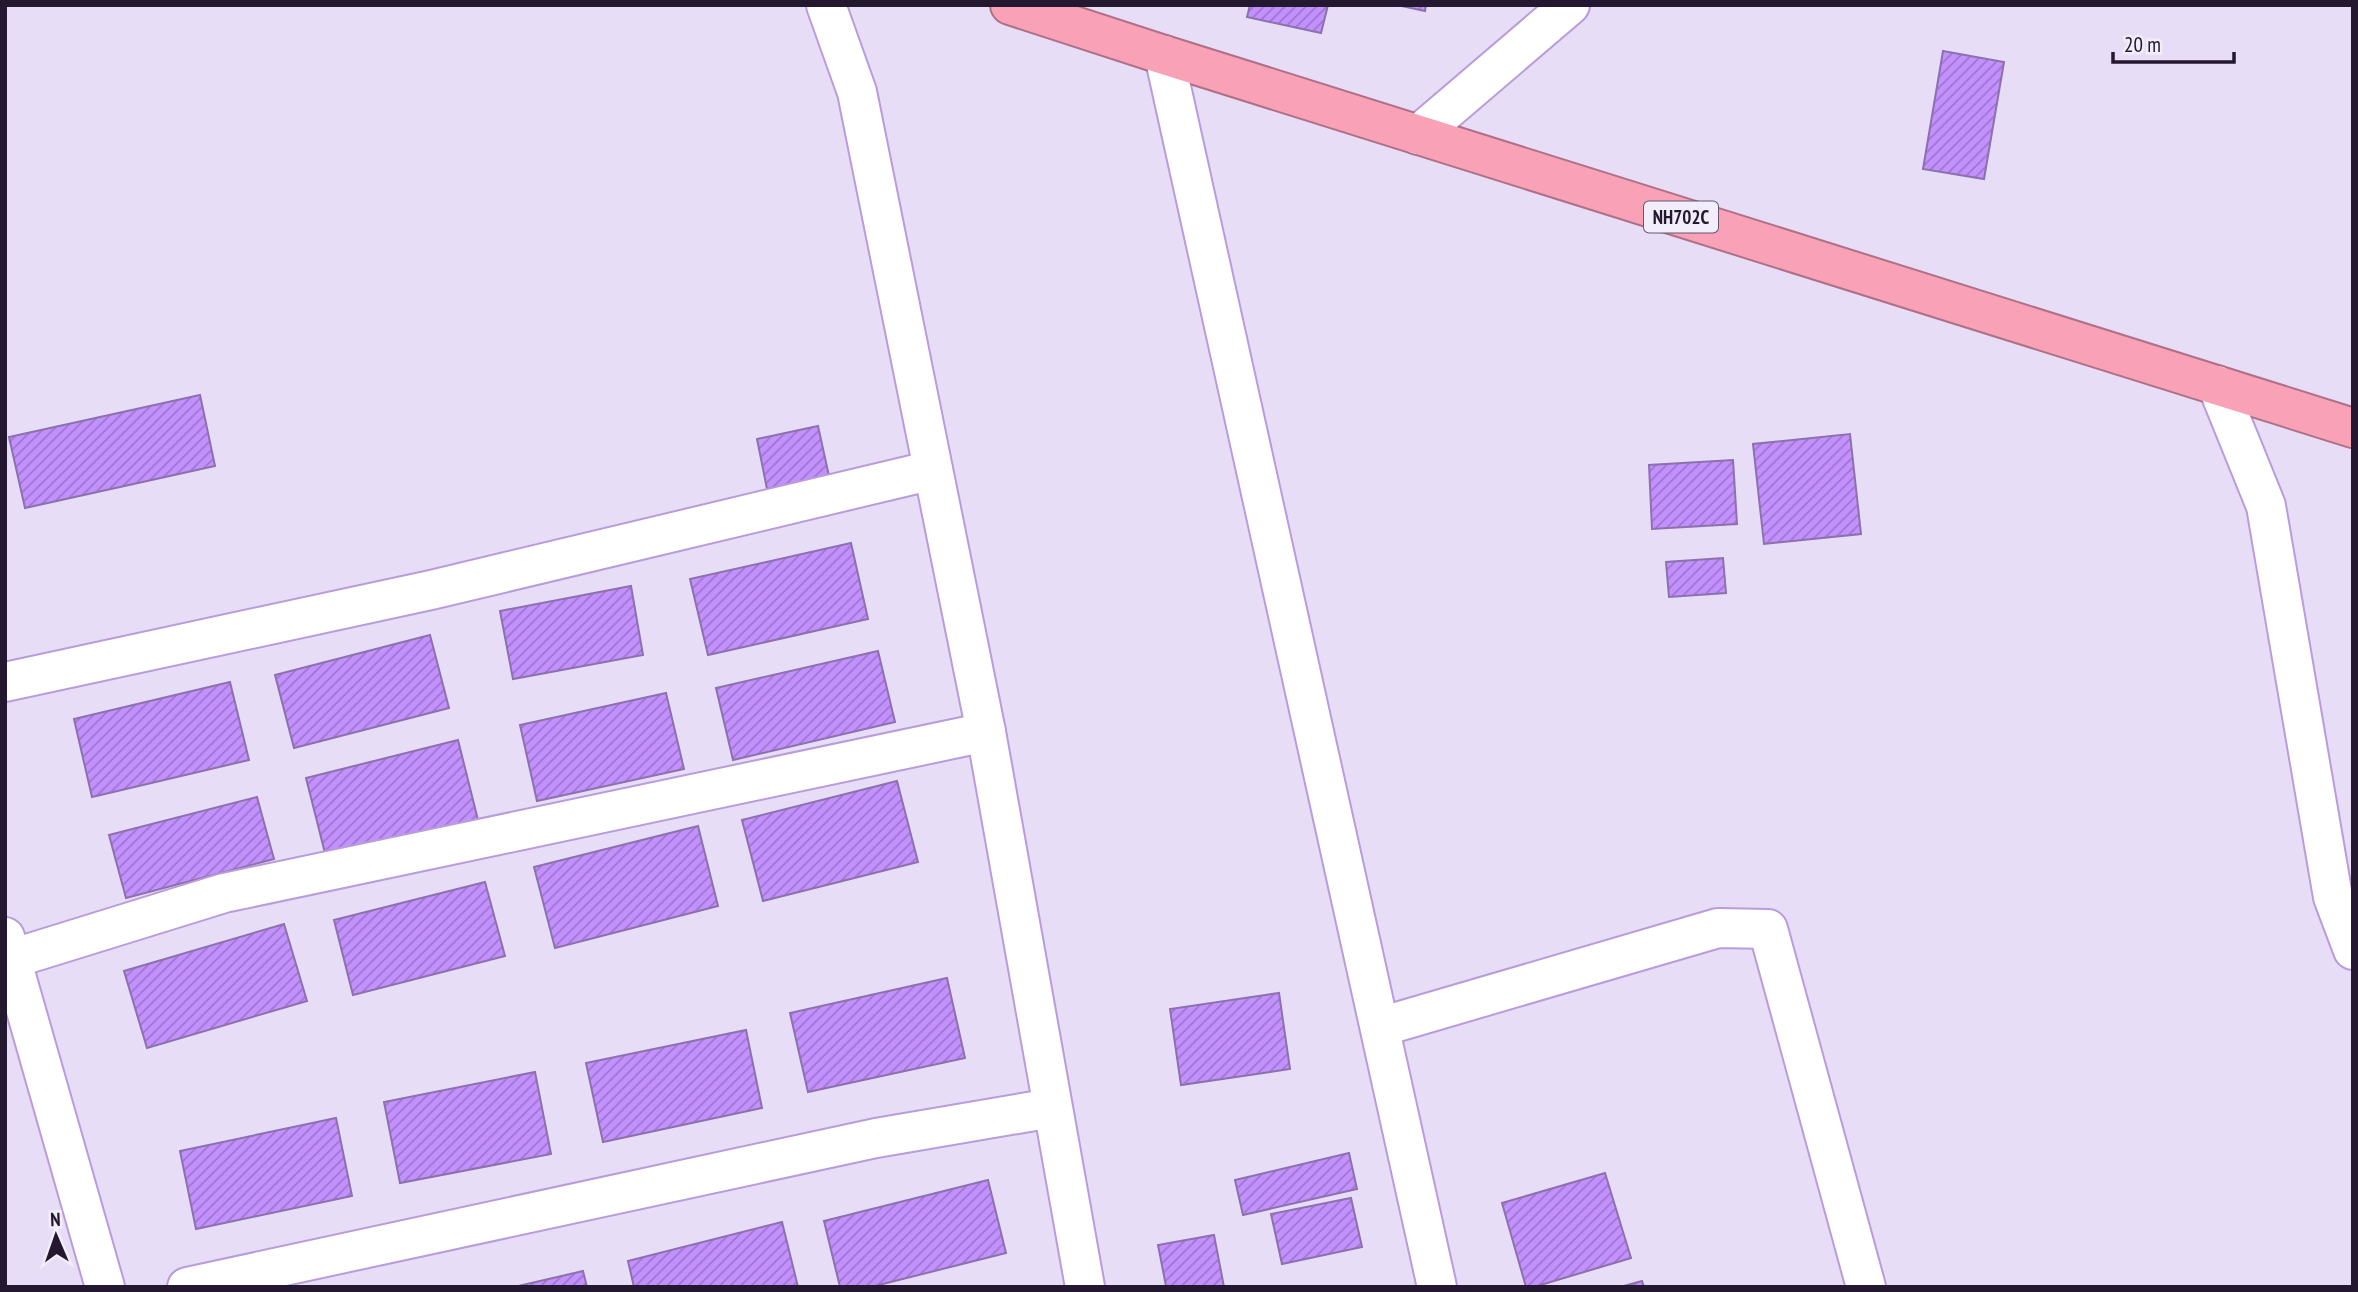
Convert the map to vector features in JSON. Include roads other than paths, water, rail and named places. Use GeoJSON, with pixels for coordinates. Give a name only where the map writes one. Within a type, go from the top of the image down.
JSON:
{"type":"FeatureCollection","features":[{"type":"Feature","properties":{"kind":"highway","name":"NH702C"},"geometry":{"type":"LineString","coordinates":[[1010,5],[2353,428]]}},
{"type":"Feature","properties":{"kind":"street"},"geometry":{"type":"LineString","coordinates":[[827,5],[857,92],[986,732],[1085,1287]]}},
{"type":"Feature","properties":{"kind":"street"},"geometry":{"type":"LineString","coordinates":[[1418,135],[1570,5]]}},
{"type":"Feature","properties":{"kind":"street"},"geometry":{"type":"LineString","coordinates":[[1164,55],[1437,1287]]}},
{"type":"Feature","properties":{"kind":"street"},"geometry":{"type":"LineString","coordinates":[[2217,385],[2266,506],[2333,897],[2353,950]]}},
{"type":"Feature","properties":{"kind":"street"},"geometry":{"type":"LineString","coordinates":[[5,682],[431,590],[933,470]]}},
{"type":"Feature","properties":{"kind":"street"},"geometry":{"type":"LineString","coordinates":[[105,1287],[8,948],[224,893],[986,732]]}},
{"type":"Feature","properties":{"kind":"street"},"geometry":{"type":"LineString","coordinates":[[1380,1027],[1718,928],[1768,929],[1866,1287]]}},
{"type":"Feature","properties":{"kind":"street"},"geometry":{"type":"LineString","coordinates":[[187,1287],[876,1138],[1052,1108]]}}]}
